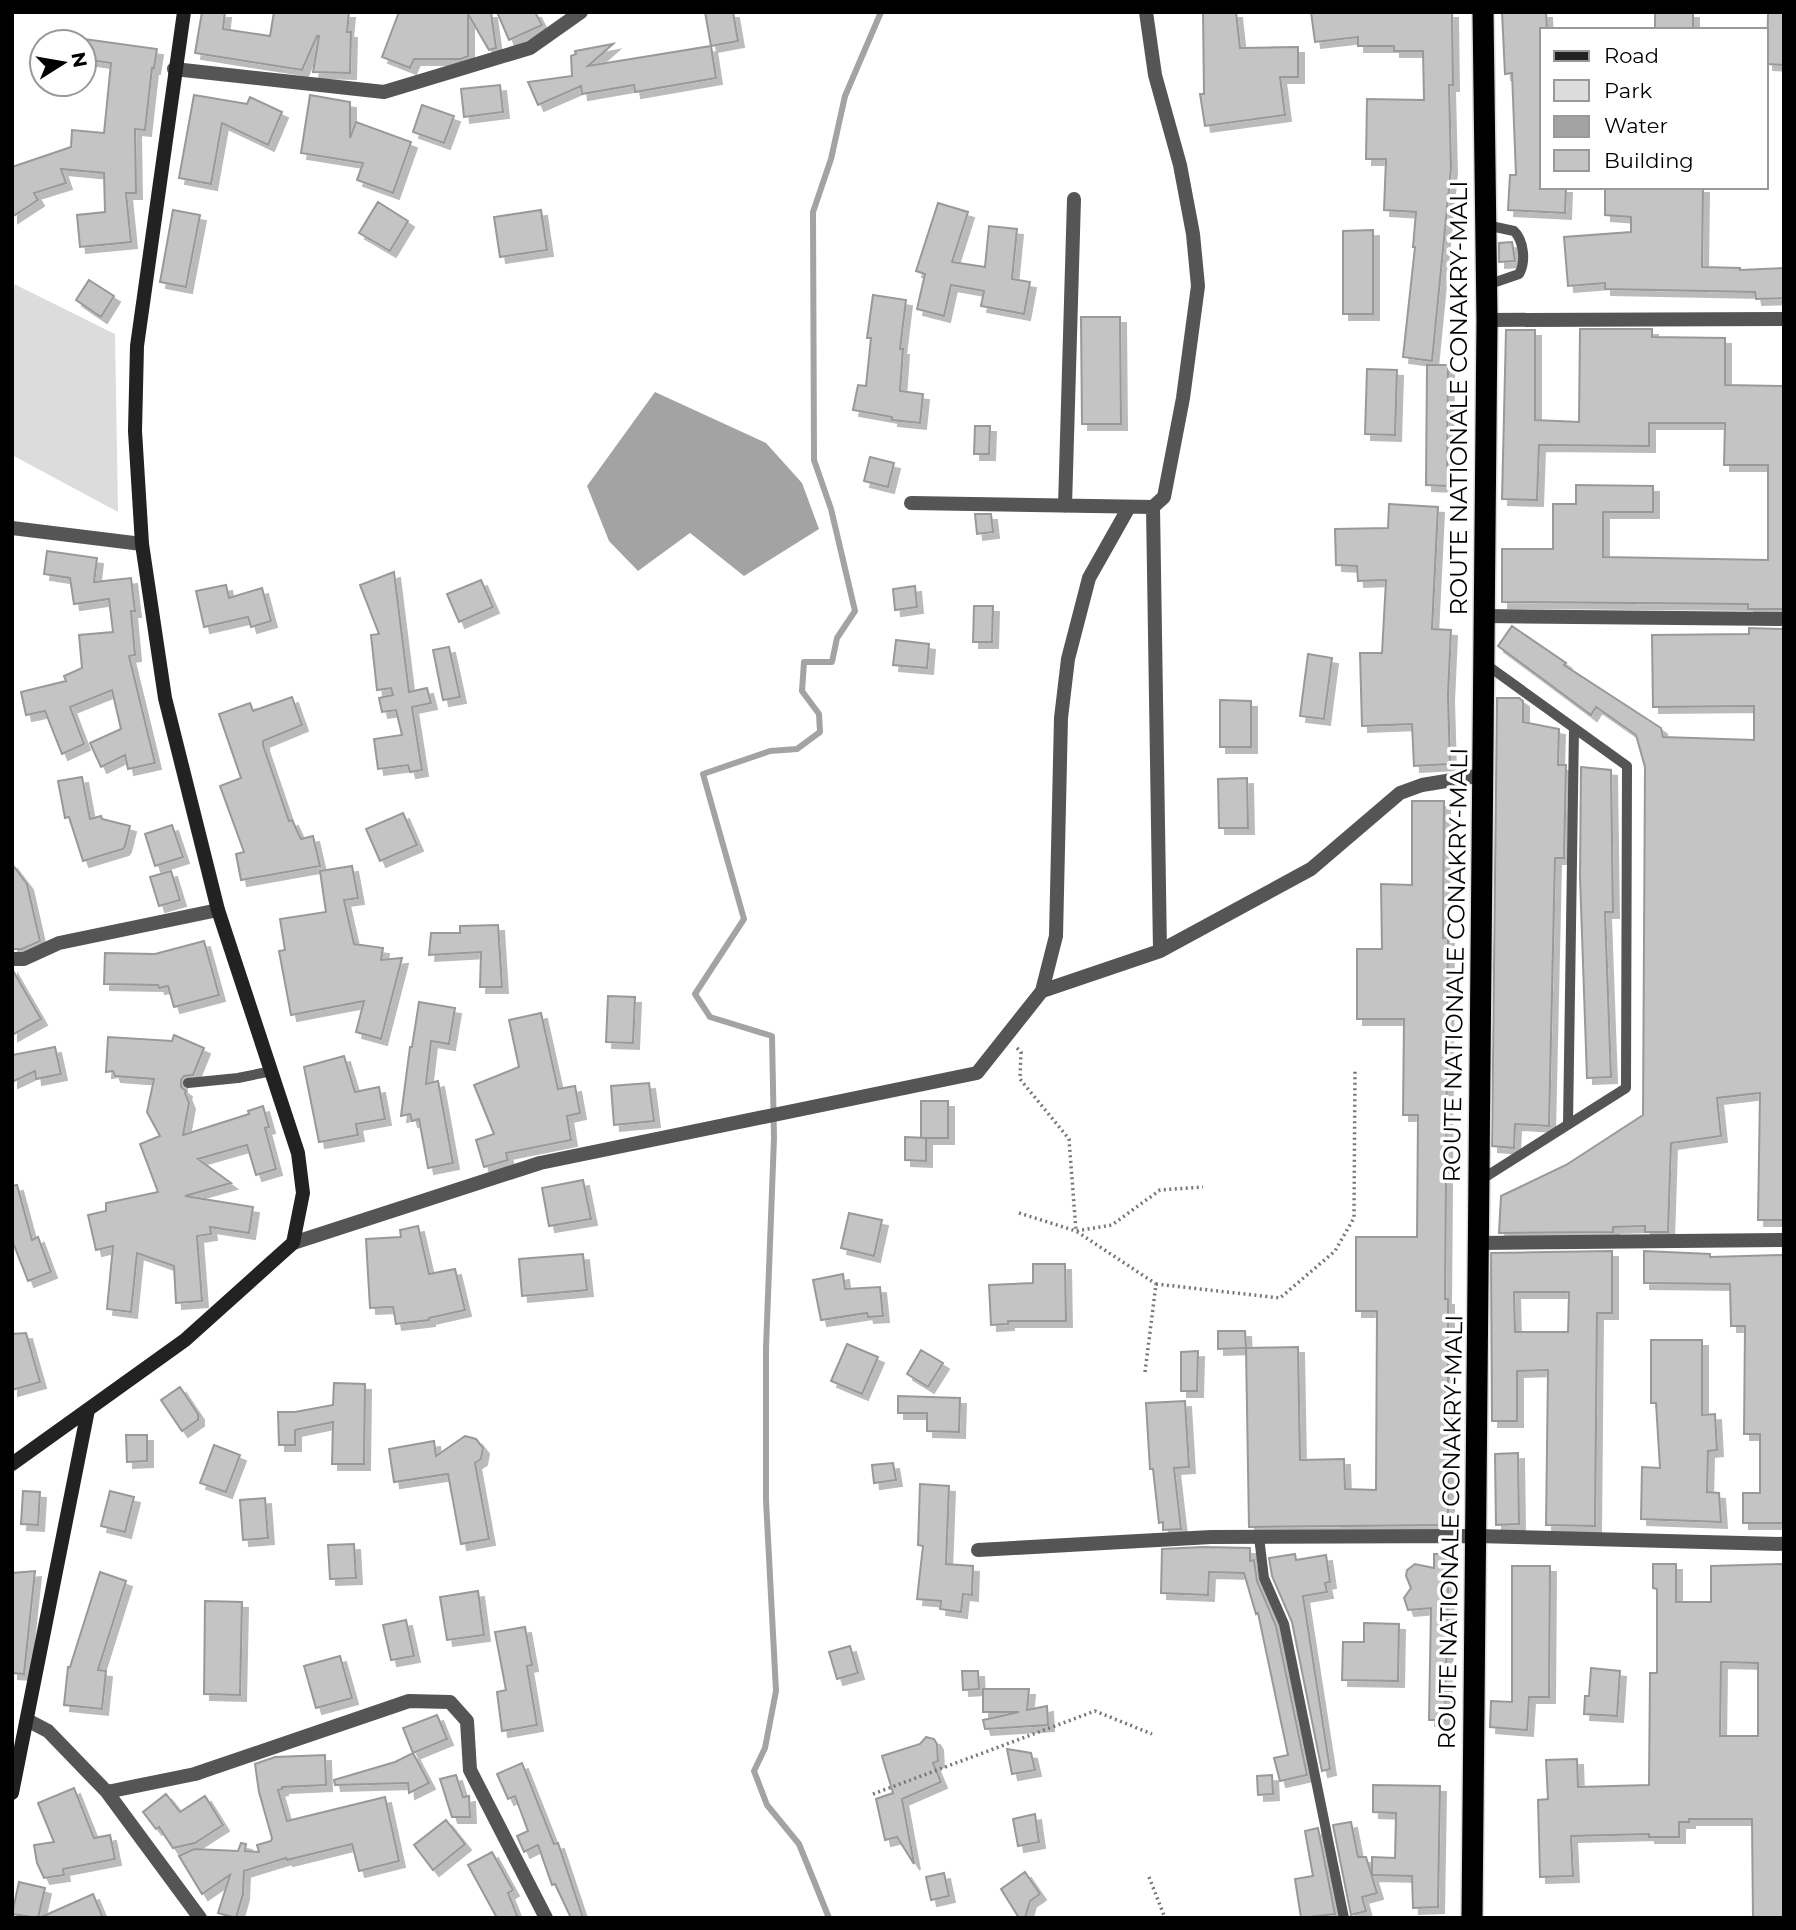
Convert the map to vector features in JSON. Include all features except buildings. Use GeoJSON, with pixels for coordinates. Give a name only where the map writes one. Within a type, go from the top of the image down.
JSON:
{"type":"FeatureCollection","features":[{"type":"Feature","properties":{"kind":"highway","name":"ROUTE NATIONALE CONAKRY-MALI"},"geometry":{"type":"LineString","coordinates":[[1472,1918],[1487,320],[1483,12]]}},
{"type":"Feature","properties":{"kind":"street"},"geometry":{"type":"LineString","coordinates":[[184,12],[137,346],[135,431],[142,544],[165,698],[218,910],[298,1153],[303,1193],[293,1243]]}},
{"type":"Feature","properties":{"kind":"street"},"geometry":{"type":"LineString","coordinates":[[174,69],[384,92],[530,48],[581,12]]}},
{"type":"Feature","properties":{"kind":"street"},"geometry":{"type":"LineString","coordinates":[[911,503],[1153,507],[1164,497],[1183,398],[1198,286],[1193,234],[1180,165],[1155,75],[1146,12]]}},
{"type":"Feature","properties":{"kind":"street"},"geometry":{"type":"LineString","coordinates":[[1066,506],[1074,199]]}},
{"type":"Feature","properties":{"kind":"street"},"geometry":{"type":"LineString","coordinates":[[1487,320],[1784,319]]}},
{"type":"Feature","properties":{"kind":"street"},"geometry":{"type":"LineString","coordinates":[[12,1464],[186,1340],[293,1243],[540,1163],[977,1073],[1042,991],[1056,936],[1061,718],[1068,659],[1089,578],[1129,507]]}},
{"type":"Feature","properties":{"kind":"street"},"geometry":{"type":"LineString","coordinates":[[1153,507],[1160,951]]}},
{"type":"Feature","properties":{"kind":"street"},"geometry":{"type":"LineString","coordinates":[[12,528],[142,544]]}},
{"type":"Feature","properties":{"kind":"street"},"geometry":{"type":"LineString","coordinates":[[1485,616],[1784,619]]}},
{"type":"Feature","properties":{"kind":"street"},"geometry":{"type":"LineString","coordinates":[[1042,991],[1160,951],[1311,869],[1400,793],[1423,785],[1483,775]]}},
{"type":"Feature","properties":{"kind":"street"},"geometry":{"type":"LineString","coordinates":[[12,959],[24,959],[59,943],[218,910]]}},
{"type":"Feature","properties":{"kind":"street"},"geometry":{"type":"LineString","coordinates":[[1479,1243],[1784,1240]]}},
{"type":"Feature","properties":{"kind":"street"},"geometry":{"type":"LineString","coordinates":[[12,1793],[88,1410]]}},
{"type":"Feature","properties":{"kind":"street"},"geometry":{"type":"LineString","coordinates":[[978,1550],[1149,1539],[1259,1537],[1476,1536],[1784,1544]]}},
{"type":"Feature","properties":{"kind":"street"},"geometry":{"type":"LineString","coordinates":[[107,1792],[195,1774],[409,1701],[450,1702],[467,1721],[470,1770],[546,1918]]}},
{"type":"Feature","properties":{"kind":"street"},"geometry":{"type":"LineString","coordinates":[[27,1720],[48,1731],[107,1792],[200,1918]]}},
{"type":"Feature","properties":{"kind":"lane"},"geometry":{"type":"LineString","coordinates":[[1486,225],[1514,231],[1520,237],[1523,268],[1520,274],[1487,285]]}},
{"type":"Feature","properties":{"kind":"lane"},"geometry":{"type":"LineString","coordinates":[[1479,1181],[1626,1088],[1627,766],[1484,663]]}},
{"type":"Feature","properties":{"kind":"lane"},"geometry":{"type":"LineString","coordinates":[[1568,1125],[1574,728]]}},
{"type":"Feature","properties":{"kind":"lane"},"geometry":{"type":"LineString","coordinates":[[188,1083],[238,1078],[272,1071]]}},
{"type":"Feature","properties":{"kind":"lane"},"geometry":{"type":"LineString","coordinates":[[1259,1537],[1264,1578],[1284,1624],[1344,1918]]}},
{"type":"Feature","properties":{"kind":"path"},"geometry":{"type":"LineString","coordinates":[[1006,1037],[1020,1052],[1020,1079],[1069,1139],[1076,1231]]}},
{"type":"Feature","properties":{"kind":"path"},"geometry":{"type":"LineString","coordinates":[[1019,1213],[1076,1231],[1156,1284],[1280,1298],[1335,1251],[1354,1218],[1355,1069]]}},
{"type":"Feature","properties":{"kind":"path"},"geometry":{"type":"LineString","coordinates":[[1076,1231],[1112,1225],[1160,1190],[1203,1187]]}},
{"type":"Feature","properties":{"kind":"path"},"geometry":{"type":"LineString","coordinates":[[1145,1372],[1156,1284]]}},
{"type":"Feature","properties":{"kind":"path"},"geometry":{"type":"LineString","coordinates":[[873,1794],[1095,1711],[1152,1734]]}},
{"type":"Feature","properties":{"kind":"path"},"geometry":{"type":"LineString","coordinates":[[1149,1877],[1165,1918]]}},
{"type":"Feature","properties":{"kind":"green space"},"geometry":{"type":"Polygon","coordinates":[[[12,283],[115,334],[118,512],[12,455],[12,283]]]}},
{"type":"Feature","properties":{"kind":"water"},"geometry":{"type":"Polygon","coordinates":[[[655,392],[766,443],[802,483],[819,529],[744,576],[690,533],[638,571],[609,541],[587,486],[655,392]]]}},
{"type":"Feature","properties":{"kind":"waterway"},"geometry":{"type":"LineString","coordinates":[[829,1918],[799,1844],[767,1805],[754,1771],[765,1748],[776,1691],[766,1500],[766,1348],[774,1138],[772,1036],[710,1017],[695,994],[744,919],[703,774],[770,751],[797,749],[820,732],[819,714],[802,691],[804,662],[832,662],[837,638],[855,611],[831,509],[814,460],[813,212],[831,159],[845,96],[881,12]]}}]}
